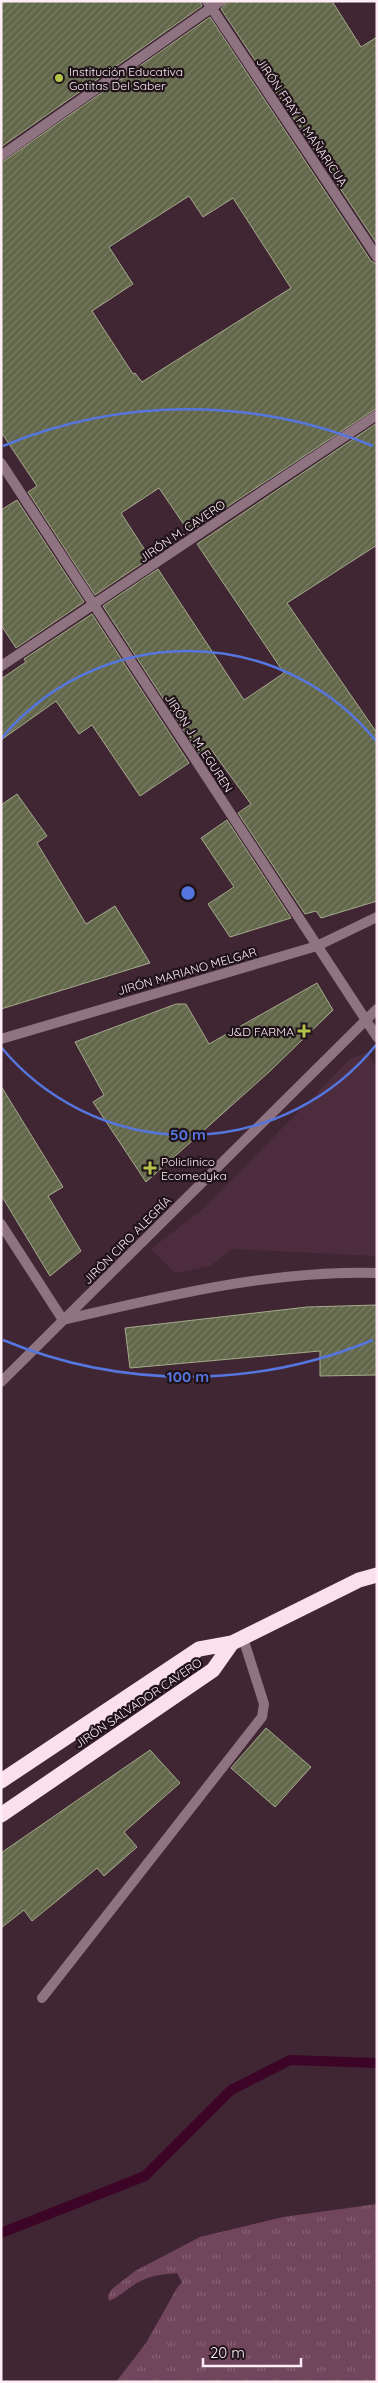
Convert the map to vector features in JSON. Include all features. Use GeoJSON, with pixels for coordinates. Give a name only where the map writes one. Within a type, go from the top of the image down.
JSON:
{"type":"FeatureCollection","features":[{"type":"Feature","properties":{"kind":"highway"},"geometry":{"type":"LineString","coordinates":[[238,1640],[359,1580],[377,1574]]}},
{"type":"Feature","properties":{"kind":"highway","name":"JIRÓN SALVADOR CAVERO"},"geometry":{"type":"LineString","coordinates":[[1,1781],[199,1649],[238,1640]]}},
{"type":"Feature","properties":{"kind":"highway","name":"JIRÓN SALVADOR CAVERO"},"geometry":{"type":"LineString","coordinates":[[1,1814],[213,1670],[238,1640]]}},
{"type":"Feature","properties":{"kind":"street"},"geometry":{"type":"LineString","coordinates":[[1,156],[209,5],[221,1]]}},
{"type":"Feature","properties":{"kind":"street","name":"JIRÓN FRAY P. MAÑARICUA"},"geometry":{"type":"LineString","coordinates":[[209,5],[377,257]]}},
{"type":"Feature","properties":{"kind":"street","name":"JIRÓN M. CAVERO"},"geometry":{"type":"LineString","coordinates":[[1,666],[94,606],[377,415]]}},
{"type":"Feature","properties":{"kind":"street","name":"JIRÓN J. M. EGUREN"},"geometry":{"type":"LineString","coordinates":[[1,463],[377,1037]]}},
{"type":"Feature","properties":{"kind":"street","name":"JIRÓN MARIANO MELGAR"},"geometry":{"type":"LineString","coordinates":[[1,1039],[317,946],[377,917]]}},
{"type":"Feature","properties":{"kind":"street","name":"JIRÓN CIRO ALEGRÍA"},"geometry":{"type":"LineString","coordinates":[[1,1382],[377,1009]]}},
{"type":"Feature","properties":{"kind":"street"},"geometry":{"type":"LineString","coordinates":[[1,1224],[64,1320],[160,1297],[254,1280],[349,1272],[377,1273]]}},
{"type":"Feature","properties":{"kind":"street"},"geometry":{"type":"LineString","coordinates":[[42,1998],[262,1717],[264,1704],[238,1640]]}},
{"type":"Feature","properties":{"kind":"shaded area"},"geometry":{"type":"Polygon","coordinates":[[[368,1053],[377,1069],[377,1256],[231,1249],[210,1266],[175,1273],[151,1249],[203,1209],[351,1058],[368,1053]]]}},
{"type":"Feature","properties":{"kind":"green space"},"geometry":{"type":"Polygon","coordinates":[[[377,2204],[377,2382],[116,2382],[146,2343],[182,2282],[177,2273],[151,2277],[138,2282],[109,2301],[108,2296],[112,2289],[135,2271],[200,2237],[283,2217],[377,2204]]]}},
{"type":"Feature","properties":{"kind":"building"},"geometry":{"type":"Polygon","coordinates":[[[1,1],[200,1],[202,6],[1,147],[1,1]]]}},
{"type":"Feature","properties":{"kind":"building"},"geometry":{"type":"Polygon","coordinates":[[[228,1],[332,1],[361,47],[377,37],[377,244],[221,9],[228,1]]]}},
{"type":"Feature","properties":{"kind":"building"},"geometry":{"type":"Polygon","coordinates":[[[210,17],[371,261],[377,264],[377,408],[189,532],[159,488],[121,513],[150,558],[95,595],[28,492],[37,486],[1,432],[1,163],[210,17]],[[189,196],[109,247],[133,284],[92,311],[133,374],[135,373],[142,382],[291,288],[233,198],[203,217],[189,196]]]}},
{"type":"Feature","properties":{"kind":"building"},"geometry":{"type":"Polygon","coordinates":[[[377,423],[377,545],[287,603],[377,733],[377,901],[321,918],[316,911],[305,914],[238,813],[251,804],[210,748],[200,755],[103,606],[158,569],[244,700],[284,673],[197,544],[377,423]]]}},
{"type":"Feature","properties":{"kind":"building"},"geometry":{"type":"Polygon","coordinates":[[[17,500],[84,602],[16,648],[1,625],[1,510],[17,500]]]}},
{"type":"Feature","properties":{"kind":"building"},"geometry":{"type":"Polygon","coordinates":[[[92,614],[189,763],[140,796],[92,725],[79,734],[56,701],[1,740],[1,679],[26,662],[24,659],[92,614]]]}},
{"type":"Feature","properties":{"kind":"building"},"geometry":{"type":"Polygon","coordinates":[[[17,794],[47,836],[37,843],[86,924],[115,906],[150,963],[1,1009],[1,805],[17,794]]]}},
{"type":"Feature","properties":{"kind":"building"},"geometry":{"type":"Polygon","coordinates":[[[227,820],[291,918],[230,937],[208,904],[234,887],[201,838],[227,820]]]}},
{"type":"Feature","properties":{"kind":"building"},"geometry":{"type":"Polygon","coordinates":[[[317,983],[333,1010],[269,1072],[146,1182],[93,1102],[104,1095],[75,1042],[176,1004],[186,1004],[209,1044],[317,983]]]}},
{"type":"Feature","properties":{"kind":"building"},"geometry":{"type":"Polygon","coordinates":[[[1,1086],[63,1187],[48,1196],[81,1251],[50,1276],[1,1195],[1,1086]]]}},
{"type":"Feature","properties":{"kind":"building"},"geometry":{"type":"Polygon","coordinates":[[[377,1305],[377,1375],[320,1376],[320,1351],[130,1368],[125,1328],[307,1307],[377,1305]]]}},
{"type":"Feature","properties":{"kind":"building"},"geometry":{"type":"Polygon","coordinates":[[[266,1728],[311,1767],[275,1807],[231,1768],[266,1728]]]}},
{"type":"Feature","properties":{"kind":"building"},"geometry":{"type":"Polygon","coordinates":[[[150,1750],[180,1783],[124,1832],[137,1847],[104,1876],[97,1868],[32,1921],[24,1910],[1,1928],[1,1853],[150,1750]]]}},
{"type":"Feature","properties":{"kind":"waterway"},"geometry":{"type":"LineString","coordinates":[[1,2233],[145,2176],[231,2090],[290,2060],[377,2063]]}},
{"type":"Feature","properties":{"kind":"place","name":"Institución Educativa Gotitas Del Saber"},"geometry":{"type":"Point","coordinates":[59,78]}},
{"type":"Feature","properties":{"kind":"place","name":"J&D FARMA"},"geometry":{"type":"Point","coordinates":[304,1031]}},
{"type":"Feature","properties":{"kind":"place","name":"Policlinico Ecomedyka"},"geometry":{"type":"Point","coordinates":[150,1168]}}]}
